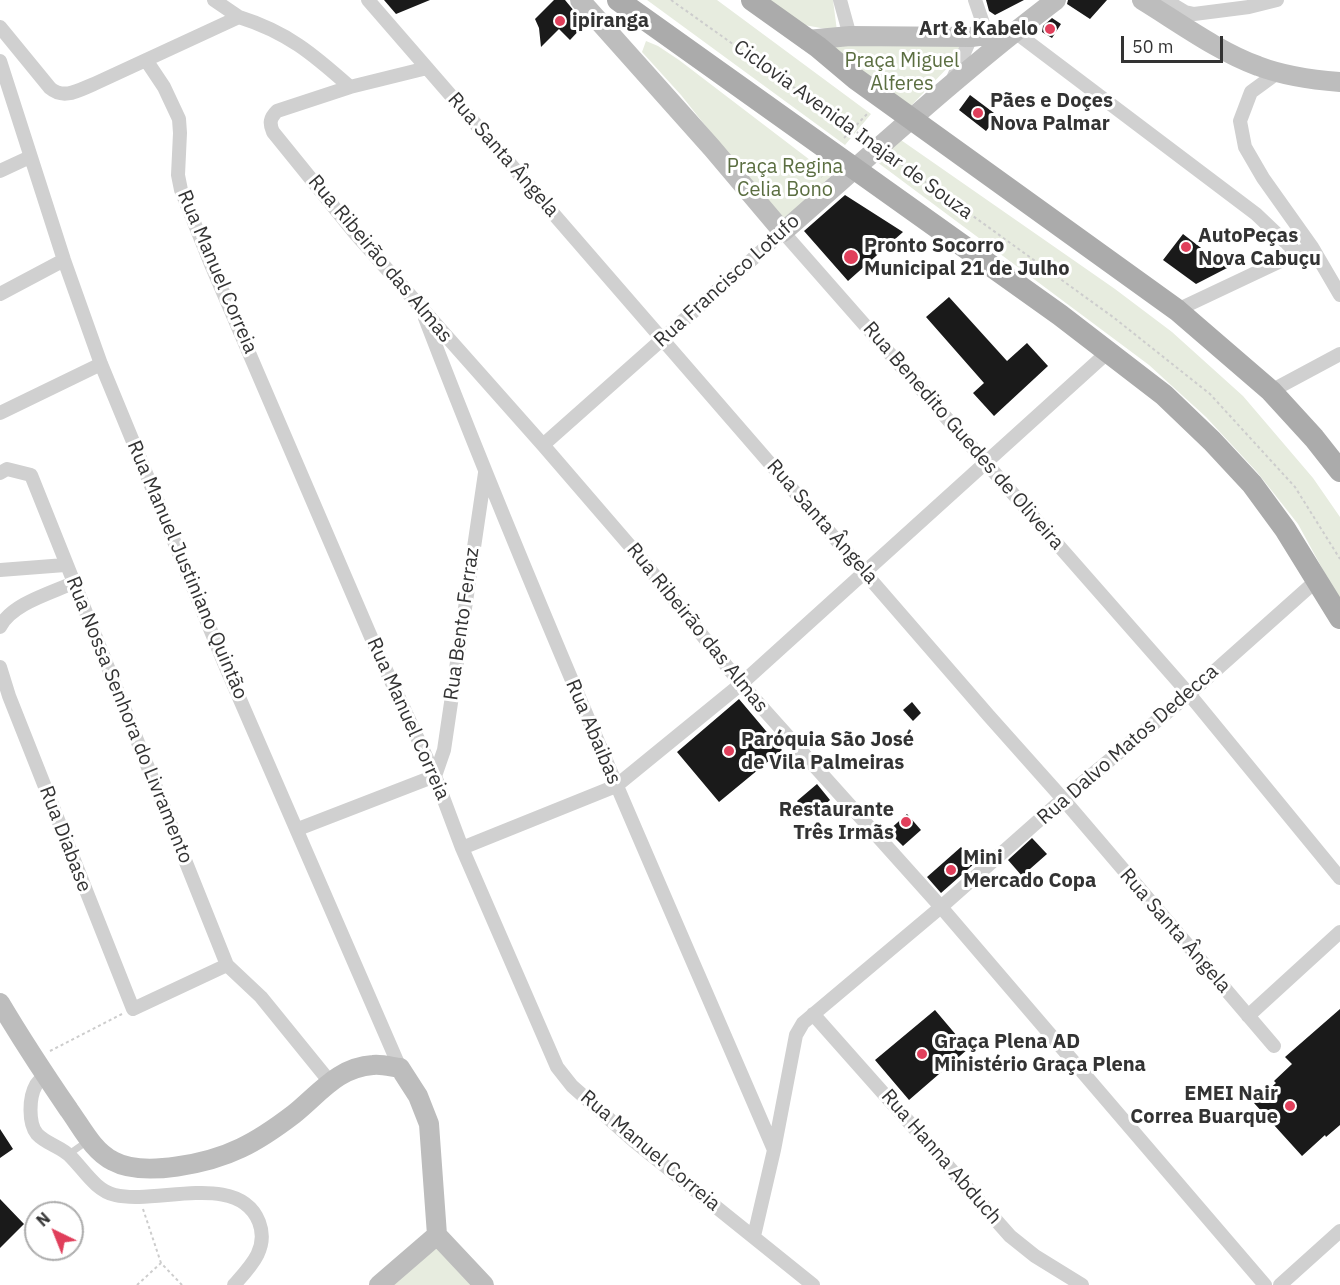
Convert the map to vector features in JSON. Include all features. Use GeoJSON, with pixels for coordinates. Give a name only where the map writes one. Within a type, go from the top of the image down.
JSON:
{"type":"FeatureCollection","features":[{"type":"Feature","properties":{"kind":"main road"},"geometry":{"type":"LineString","coordinates":[[618,0],[854,168],[1164,395],[1252,484],[1285,529],[1340,618]]}},
{"type":"Feature","properties":{"kind":"main road"},"geometry":{"type":"LineString","coordinates":[[752,0],[856,79],[1177,310],[1271,391],[1314,438],[1340,471]]}},
{"type":"Feature","properties":{"kind":"street"},"geometry":{"type":"LineString","coordinates":[[214,0],[239,17],[284,34],[304,47],[350,87]]}},
{"type":"Feature","properties":{"kind":"street","name":"Rua Santa Ângela"},"geometry":{"type":"LineString","coordinates":[[368,0],[1064,799],[1274,1046]]}},
{"type":"Feature","properties":{"kind":"street","name":"Rua Benedito Guedes de Oliveira"},"geometry":{"type":"LineString","coordinates":[[580,0],[1189,694],[1340,878]]}},
{"type":"Feature","properties":{"kind":"street"},"geometry":{"type":"LineString","coordinates":[[840,0],[850,36]]}},
{"type":"Feature","properties":{"kind":"street"},"geometry":{"type":"LineString","coordinates":[[975,0],[985,40]]}},
{"type":"Feature","properties":{"kind":"street","name":"Rua Francisco Lotufo"},"geometry":{"type":"LineString","coordinates":[[543,445],[854,168],[946,90],[985,40],[1014,32],[1056,0]]}},
{"type":"Feature","properties":{"kind":"street"},"geometry":{"type":"LineString","coordinates":[[1142,0],[1221,48],[1256,66],[1277,73],[1340,82]]}},
{"type":"Feature","properties":{"kind":"street"},"geometry":{"type":"LineString","coordinates":[[1165,0],[1185,12],[1194,14],[1222,12],[1277,0]]}},
{"type":"Feature","properties":{"kind":"street"},"geometry":{"type":"LineString","coordinates":[[0,27],[50,88],[61,94],[69,94],[239,17]]}},
{"type":"Feature","properties":{"kind":"street"},"geometry":{"type":"LineString","coordinates":[[1014,32],[1256,214],[1297,253]]}},
{"type":"Feature","properties":{"kind":"street"},"geometry":{"type":"LineString","coordinates":[[807,40],[850,36],[985,40]]}},
{"type":"Feature","properties":{"kind":"street"},"geometry":{"type":"LineString","coordinates":[[946,90],[957,72],[985,40]]}},
{"type":"Feature","properties":{"kind":"street","name":"Rua Manuel Correia"},"geometry":{"type":"LineString","coordinates":[[146,60],[164,87],[179,119],[178,175],[181,190],[210,262],[374,644],[435,776],[462,848],[557,1067],[563,1076],[634,1141],[813,1285]]}},
{"type":"Feature","properties":{"kind":"street","name":"Rua Manuel Justiniano Quintão"},"geometry":{"type":"LineString","coordinates":[[0,65],[101,364],[225,664],[400,1068]]}},
{"type":"Feature","properties":{"kind":"street","name":"Rua Ribeirão das Almas"},"geometry":{"type":"LineString","coordinates":[[428,68],[350,87],[277,111],[272,116],[271,126],[354,232],[643,561],[741,684],[941,908],[1265,1285]]}},
{"type":"Feature","properties":{"kind":"street"},"geometry":{"type":"LineString","coordinates":[[1277,73],[1251,92],[1240,121],[1245,147],[1263,178],[1311,246],[1340,295]]}},
{"type":"Feature","properties":{"kind":"street"},"geometry":{"type":"LineString","coordinates":[[0,171],[30,157]]}},
{"type":"Feature","properties":{"kind":"street"},"geometry":{"type":"LineString","coordinates":[[1177,310],[1311,246]]}},
{"type":"Feature","properties":{"kind":"street"},"geometry":{"type":"LineString","coordinates":[[0,294],[64,260]]}},
{"type":"Feature","properties":{"kind":"street","name":"Rua Abaibas"},"geometry":{"type":"LineString","coordinates":[[422,310],[485,471],[616,786],[774,1150]]}},
{"type":"Feature","properties":{"kind":"street"},"geometry":{"type":"LineString","coordinates":[[462,848],[616,786],[741,684],[1108,352]]}},
{"type":"Feature","properties":{"kind":"street"},"geometry":{"type":"LineString","coordinates":[[1271,391],[1340,354]]}},
{"type":"Feature","properties":{"kind":"street"},"geometry":{"type":"LineString","coordinates":[[0,413],[101,364]]}},
{"type":"Feature","properties":{"kind":"street","name":"Rua Nossa Senhora do Livramento"},"geometry":{"type":"LineString","coordinates":[[0,473],[7,469],[31,475],[65,565],[227,965]]}},
{"type":"Feature","properties":{"kind":"street","name":"Rua Bento Ferraz"},"geometry":{"type":"LineString","coordinates":[[435,776],[444,750],[485,471]]}},
{"type":"Feature","properties":{"kind":"street"},"geometry":{"type":"LineString","coordinates":[[0,570],[65,565]]}},
{"type":"Feature","properties":{"kind":"street","name":"Rua Dalvo Matos Dedecca"},"geometry":{"type":"LineString","coordinates":[[754,1236],[774,1150],[796,1035],[803,1023],[941,908],[1317,580]]}},
{"type":"Feature","properties":{"kind":"street"},"geometry":{"type":"LineString","coordinates":[[0,627],[3,620],[16,608],[73,583]]}},
{"type":"Feature","properties":{"kind":"street","name":"Rua Diabase"},"geometry":{"type":"LineString","coordinates":[[0,667],[13,707],[133,1008]]}},
{"type":"Feature","properties":{"kind":"street"},"geometry":{"type":"LineString","coordinates":[[298,830],[435,776]]}},
{"type":"Feature","properties":{"kind":"street"},"geometry":{"type":"LineString","coordinates":[[1248,1016],[1340,932]]}},
{"type":"Feature","properties":{"kind":"street"},"geometry":{"type":"LineString","coordinates":[[133,1008],[227,965],[261,997],[330,1082]]}},
{"type":"Feature","properties":{"kind":"street"},"geometry":{"type":"LineString","coordinates":[[0,1003],[39,1067],[96,1148],[112,1161],[129,1167],[160,1168],[197,1163],[239,1150],[271,1132],[305,1106],[330,1082],[357,1067],[375,1065],[400,1068],[418,1096],[429,1124],[437,1235],[484,1285]]}},
{"type":"Feature","properties":{"kind":"street","name":"Rua Hanna Abduch"},"geometry":{"type":"LineString","coordinates":[[813,1014],[1010,1236],[1035,1256],[1082,1285]]}},
{"type":"Feature","properties":{"kind":"street"},"geometry":{"type":"LineString","coordinates":[[39,1067],[31,1097],[32,1125],[38,1134],[69,1154],[100,1188],[114,1195],[141,1198],[223,1193],[249,1206],[256,1215],[263,1232],[261,1247],[253,1264],[234,1285]]}},
{"type":"Feature","properties":{"kind":"street"},"geometry":{"type":"LineString","coordinates":[[1280,1285],[1340,1231]]}},
{"type":"Feature","properties":{"kind":"street"},"geometry":{"type":"LineString","coordinates":[[379,1285],[437,1235]]}},
{"type":"Feature","properties":{"kind":"lane"},"geometry":{"type":"LineString","coordinates":[[69,1154],[89,1139]]}},
{"type":"Feature","properties":{"kind":"path","name":"Ciclovia Avenida Inajar de Souza"},"geometry":{"type":"LineString","coordinates":[[671,0],[1113,317],[1210,394],[1295,487],[1340,559]]}},
{"type":"Feature","properties":{"kind":"path"},"geometry":{"type":"LineString","coordinates":[[39,1067],[133,1008]]}},
{"type":"Feature","properties":{"kind":"path"},"geometry":{"type":"LineString","coordinates":[[141,1198],[160,1263],[182,1285]]}},
{"type":"Feature","properties":{"kind":"path"},"geometry":{"type":"LineString","coordinates":[[137,1285],[160,1263]]}},
{"type":"Feature","properties":{"kind":"green space"},"geometry":{"type":"Polygon","coordinates":[[[647,0],[717,0],[871,114],[845,145],[647,0]]]}},
{"type":"Feature","properties":{"kind":"green space"},"geometry":{"type":"Polygon","coordinates":[[[758,0],[833,0],[837,31],[788,22],[758,0]]]}},
{"type":"Feature","properties":{"kind":"green space","name":"Praça Regina Celia Bono"},"geometry":{"type":"Polygon","coordinates":[[[646,41],[679,60],[831,176],[782,222],[681,95],[642,52],[646,41]]]}},
{"type":"Feature","properties":{"kind":"green space","name":"Praça Miguel Alferes"},"geometry":{"type":"Polygon","coordinates":[[[907,43],[964,44],[954,61],[905,112],[821,47],[907,43]]]}},
{"type":"Feature","properties":{"kind":"green space"},"geometry":{"type":"Polygon","coordinates":[[[898,138],[1115,289],[1172,332],[1243,396],[1313,478],[1340,517],[1340,601],[1298,524],[1257,472],[1206,417],[1149,365],[873,159],[898,138]]]}},
{"type":"Feature","properties":{"kind":"green space"},"geometry":{"type":"Polygon","coordinates":[[[437,1235],[489,1285],[381,1285],[437,1235]]]}},
{"type":"Feature","properties":{"kind":"building"},"geometry":{"type":"Polygon","coordinates":[[[384,0],[430,0],[396,14],[384,0]]]}},
{"type":"Feature","properties":{"kind":"building","name":"ipiranga"},"geometry":{"type":"Polygon","coordinates":[[[554,0],[565,0],[585,24],[570,40],[559,29],[541,47],[539,28],[535,19],[554,0]]]}},
{"type":"Feature","properties":{"kind":"building"},"geometry":{"type":"Polygon","coordinates":[[[986,0],[1024,0],[995,15],[989,11],[986,0]]]}},
{"type":"Feature","properties":{"kind":"building"},"geometry":{"type":"Polygon","coordinates":[[[1068,0],[1107,0],[1090,19],[1067,4],[1068,0]]]}},
{"type":"Feature","properties":{"kind":"building","name":"Art & Kabelo"},"geometry":{"type":"Polygon","coordinates":[[[1052,18],[1061,24],[1052,38],[1042,32],[1043,26],[1052,18]]]}},
{"type":"Feature","properties":{"kind":"building","name":"Pães e Doçes Nova Palmar"},"geometry":{"type":"Polygon","coordinates":[[[970,95],[998,116],[986,131],[959,110],[970,95]]]}},
{"type":"Feature","properties":{"kind":"building","name":"Pronto Socorro Municipal 21 de Julho"},"geometry":{"type":"Polygon","coordinates":[[[845,195],[903,232],[848,281],[804,231],[845,195]]]}},
{"type":"Feature","properties":{"kind":"building","name":"AutoPeças Nova Cabuçu"},"geometry":{"type":"Polygon","coordinates":[[[1183,234],[1227,268],[1196,284],[1163,260],[1183,234]]]}},
{"type":"Feature","properties":{"kind":"building"},"geometry":{"type":"Polygon","coordinates":[[[949,297],[1007,361],[1027,343],[1048,366],[994,416],[973,393],[984,383],[926,317],[949,297]]]}},
{"type":"Feature","properties":{"kind":"building","name":"Paróquia São José de Vila Palmeiras"},"geometry":{"type":"Polygon","coordinates":[[[739,699],[782,750],[719,802],[677,752],[739,699]]]}},
{"type":"Feature","properties":{"kind":"building"},"geometry":{"type":"Polygon","coordinates":[[[912,702],[921,713],[913,721],[903,710],[912,702]]]}},
{"type":"Feature","properties":{"kind":"building"},"geometry":{"type":"Polygon","coordinates":[[[817,784],[830,800],[811,817],[797,801],[817,784]]]}},
{"type":"Feature","properties":{"kind":"building","name":"Restaurante Três Irmãs"},"geometry":{"type":"Polygon","coordinates":[[[907,814],[921,830],[903,846],[888,831],[907,814]]]}},
{"type":"Feature","properties":{"kind":"building"},"geometry":{"type":"Polygon","coordinates":[[[1032,838],[1047,854],[1022,876],[1008,860],[1032,838]]]}},
{"type":"Feature","properties":{"kind":"building","name":"Mini Mercado Copa"},"geometry":{"type":"Polygon","coordinates":[[[961,847],[975,863],[941,893],[927,877],[961,847]]]}},
{"type":"Feature","properties":{"kind":"building"},"geometry":{"type":"Polygon","coordinates":[[[1340,1009],[1340,1125],[1302,1156],[1254,1103],[1292,1064],[1285,1057],[1340,1009]]]}},
{"type":"Feature","properties":{"kind":"building","name":"Graça Plena AD Ministério Graça Plena"},"geometry":{"type":"Polygon","coordinates":[[[935,1010],[968,1049],[909,1100],[875,1060],[935,1010]]]}},
{"type":"Feature","properties":{"kind":"building"},"geometry":{"type":"Polygon","coordinates":[[[0,1129],[13,1149],[0,1158],[0,1129]]]}},
{"type":"Feature","properties":{"kind":"building"},"geometry":{"type":"Polygon","coordinates":[[[0,1199],[24,1224],[0,1248],[0,1199]]]}},
{"type":"Feature","properties":{"kind":"place","name":"ipiranga"},"geometry":{"type":"Point","coordinates":[560,21]}},
{"type":"Feature","properties":{"kind":"place","name":"Art & Kabelo"},"geometry":{"type":"Point","coordinates":[1050,29]}},
{"type":"Feature","properties":{"kind":"place","name":"Pães e Doçes Nova Palmar"},"geometry":{"type":"Point","coordinates":[978,113]}},
{"type":"Feature","properties":{"kind":"place","name":"AutoPeças Nova Cabuçu"},"geometry":{"type":"Point","coordinates":[1186,247]}},
{"type":"Feature","properties":{"kind":"place","name":"Pronto Socorro Municipal 21 de Julho"},"geometry":{"type":"Point","coordinates":[851,257]}},
{"type":"Feature","properties":{"kind":"place","name":"Paróquia São José de Vila Palmeiras"},"geometry":{"type":"Point","coordinates":[729,751]}},
{"type":"Feature","properties":{"kind":"place","name":"Restaurante Três Irmãs"},"geometry":{"type":"Point","coordinates":[906,822]}},
{"type":"Feature","properties":{"kind":"place","name":"Mini Mercado Copa"},"geometry":{"type":"Point","coordinates":[951,870]}},
{"type":"Feature","properties":{"kind":"place","name":"Graça Plena AD Ministério Graça Plena"},"geometry":{"type":"Point","coordinates":[922,1054]}},
{"type":"Feature","properties":{"kind":"place","name":"EMEI Nair Correa Buarque"},"geometry":{"type":"Point","coordinates":[1290,1106]}}]}
